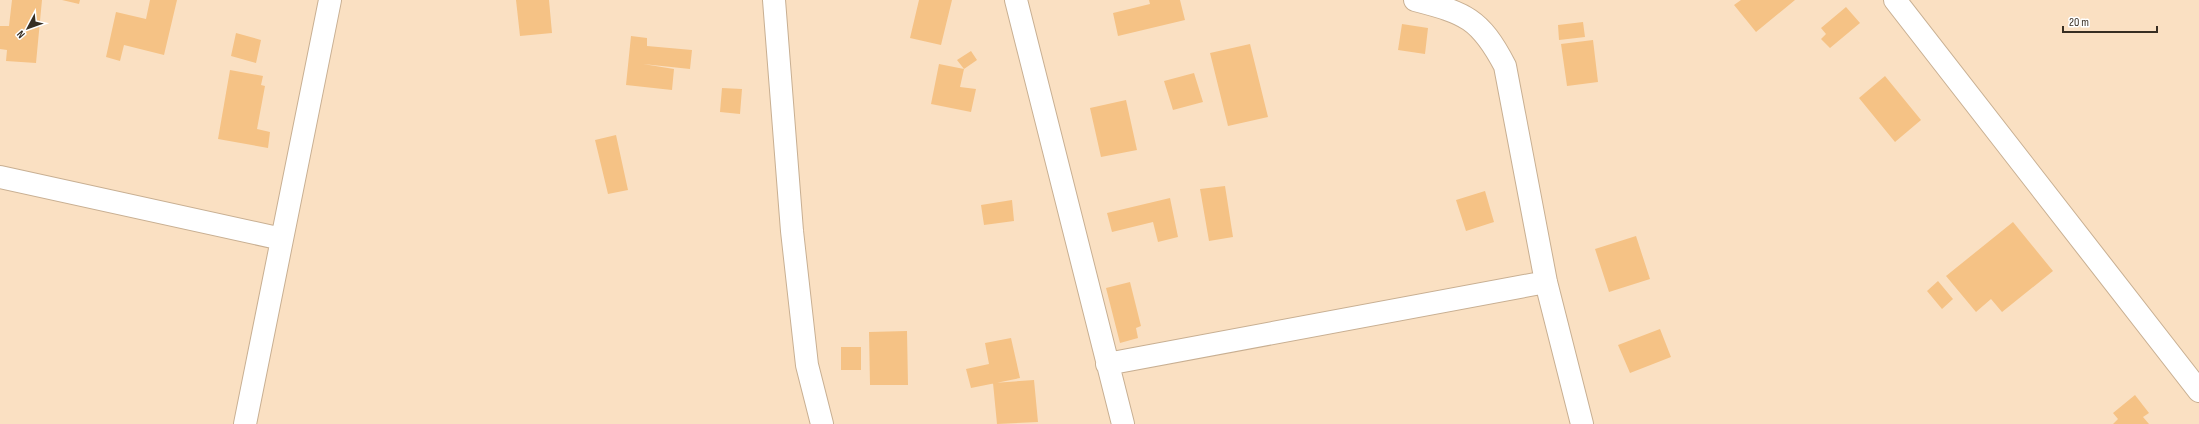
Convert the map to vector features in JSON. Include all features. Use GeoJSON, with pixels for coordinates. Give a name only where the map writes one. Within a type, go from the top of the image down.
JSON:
{"type":"FeatureCollection","features":[{"type":"Feature","properties":{"kind":"street"},"geometry":{"type":"LineString","coordinates":[[245,424],[330,0]]}},
{"type":"Feature","properties":{"kind":"street"},"geometry":{"type":"LineString","coordinates":[[774,0],[792,231],[808,365],[822,424]]}},
{"type":"Feature","properties":{"kind":"street"},"geometry":{"type":"LineString","coordinates":[[1016,0],[1123,424]]}},
{"type":"Feature","properties":{"kind":"street"},"geometry":{"type":"LineString","coordinates":[[1415,0],[1456,11],[1480,27],[1496,48],[1505,66],[1546,282],[1582,424]]}},
{"type":"Feature","properties":{"kind":"street"},"geometry":{"type":"LineString","coordinates":[[1895,0],[2199,391]]}},
{"type":"Feature","properties":{"kind":"street"},"geometry":{"type":"LineString","coordinates":[[0,177],[282,239]]}},
{"type":"Feature","properties":{"kind":"street"},"geometry":{"type":"LineString","coordinates":[[1107,364],[1546,282]]}},
{"type":"Feature","properties":{"kind":"building"},"geometry":{"type":"Polygon","coordinates":[[[12,0],[42,0],[36,63],[6,61],[7,50],[0,49],[0,26],[9,26],[12,0]]]}},
{"type":"Feature","properties":{"kind":"building"},"geometry":{"type":"Polygon","coordinates":[[[62,0],[80,0],[79,4],[62,0]]]}},
{"type":"Feature","properties":{"kind":"building"},"geometry":{"type":"Polygon","coordinates":[[[150,0],[177,0],[164,55],[124,45],[120,61],[106,57],[116,12],[146,19],[150,0]]]}},
{"type":"Feature","properties":{"kind":"building"},"geometry":{"type":"Polygon","coordinates":[[[516,0],[549,0],[552,33],[520,36],[516,0]]]}},
{"type":"Feature","properties":{"kind":"building"},"geometry":{"type":"Polygon","coordinates":[[[919,0],[952,0],[941,45],[910,38],[919,0]]]}},
{"type":"Feature","properties":{"kind":"building"},"geometry":{"type":"Polygon","coordinates":[[[1149,0],[1180,0],[1185,20],[1118,36],[1113,13],[1150,4],[1149,0]]]}},
{"type":"Feature","properties":{"kind":"building"},"geometry":{"type":"Polygon","coordinates":[[[1741,0],[1795,0],[1756,32],[1734,5],[1741,0]]]}},
{"type":"Feature","properties":{"kind":"building"},"geometry":{"type":"Polygon","coordinates":[[[1846,7],[1860,23],[1830,48],[1821,39],[1826,34],[1821,28],[1846,7]]]}},
{"type":"Feature","properties":{"kind":"building"},"geometry":{"type":"Polygon","coordinates":[[[1583,22],[1585,37],[1559,40],[1558,25],[1583,22]]]}},
{"type":"Feature","properties":{"kind":"building"},"geometry":{"type":"Polygon","coordinates":[[[1402,24],[1428,28],[1425,54],[1398,50],[1402,24]]]}},
{"type":"Feature","properties":{"kind":"building"},"geometry":{"type":"Polygon","coordinates":[[[236,33],[261,40],[256,63],[231,56],[236,33]]]}},
{"type":"Feature","properties":{"kind":"building"},"geometry":{"type":"Polygon","coordinates":[[[631,36],[647,38],[647,46],[692,50],[690,69],[643,64],[674,69],[672,90],[626,85],[631,36]]]}},
{"type":"Feature","properties":{"kind":"building"},"geometry":{"type":"Polygon","coordinates":[[[1593,40],[1598,82],[1567,86],[1561,44],[1593,40]]]}},
{"type":"Feature","properties":{"kind":"building"},"geometry":{"type":"Polygon","coordinates":[[[1250,44],[1268,117],[1228,126],[1210,53],[1250,44]]]}},
{"type":"Feature","properties":{"kind":"building"},"geometry":{"type":"Polygon","coordinates":[[[971,51],[977,60],[964,69],[957,60],[971,51]]]}},
{"type":"Feature","properties":{"kind":"building"},"geometry":{"type":"Polygon","coordinates":[[[939,64],[964,69],[960,87],[976,89],[971,112],[931,104],[939,64]]]}},
{"type":"Feature","properties":{"kind":"building"},"geometry":{"type":"Polygon","coordinates":[[[230,70],[263,76],[261,85],[265,86],[257,129],[270,132],[268,148],[218,139],[230,70]]]}},
{"type":"Feature","properties":{"kind":"building"},"geometry":{"type":"Polygon","coordinates":[[[1194,73],[1203,102],[1173,110],[1164,81],[1194,73]]]}},
{"type":"Feature","properties":{"kind":"building"},"geometry":{"type":"Polygon","coordinates":[[[1885,76],[1921,120],[1895,142],[1859,98],[1885,76]]]}},
{"type":"Feature","properties":{"kind":"building"},"geometry":{"type":"Polygon","coordinates":[[[722,88],[742,89],[740,114],[720,112],[722,88]]]}},
{"type":"Feature","properties":{"kind":"building"},"geometry":{"type":"Polygon","coordinates":[[[1126,100],[1137,150],[1101,157],[1090,108],[1126,100]]]}},
{"type":"Feature","properties":{"kind":"building"},"geometry":{"type":"Polygon","coordinates":[[[616,135],[628,190],[608,194],[595,140],[616,135]]]}},
{"type":"Feature","properties":{"kind":"building"},"geometry":{"type":"Polygon","coordinates":[[[1225,186],[1233,237],[1209,241],[1200,189],[1225,186]]]}},
{"type":"Feature","properties":{"kind":"building"},"geometry":{"type":"Polygon","coordinates":[[[1485,191],[1494,222],[1466,231],[1456,200],[1485,191]]]}},
{"type":"Feature","properties":{"kind":"building"},"geometry":{"type":"Polygon","coordinates":[[[1170,198],[1178,237],[1158,242],[1153,222],[1112,232],[1107,213],[1170,198]]]}},
{"type":"Feature","properties":{"kind":"building"},"geometry":{"type":"Polygon","coordinates":[[[1012,200],[1014,221],[984,225],[981,205],[1012,200]]]}},
{"type":"Feature","properties":{"kind":"building"},"geometry":{"type":"Polygon","coordinates":[[[2013,222],[2053,271],[2002,312],[1991,299],[1976,312],[1946,276],[2013,222]]]}},
{"type":"Feature","properties":{"kind":"building"},"geometry":{"type":"Polygon","coordinates":[[[1636,236],[1650,279],[1609,292],[1595,249],[1636,236]]]}},
{"type":"Feature","properties":{"kind":"building"},"geometry":{"type":"Polygon","coordinates":[[[1938,281],[1953,299],[1942,309],[1927,291],[1938,281]]]}},
{"type":"Feature","properties":{"kind":"building"},"geometry":{"type":"Polygon","coordinates":[[[1130,282],[1141,326],[1136,328],[1138,338],[1120,343],[1106,288],[1130,282]]]}},
{"type":"Feature","properties":{"kind":"building"},"geometry":{"type":"Polygon","coordinates":[[[1660,329],[1671,357],[1630,373],[1618,345],[1660,329]]]}},
{"type":"Feature","properties":{"kind":"building"},"geometry":{"type":"Polygon","coordinates":[[[907,331],[908,385],[870,385],[869,332],[907,331]]]}},
{"type":"Feature","properties":{"kind":"building"},"geometry":{"type":"Polygon","coordinates":[[[1011,338],[1020,378],[971,388],[966,369],[989,364],[985,343],[1011,338]]]}},
{"type":"Feature","properties":{"kind":"building"},"geometry":{"type":"Polygon","coordinates":[[[841,347],[861,347],[861,370],[841,370],[841,347]]]}},
{"type":"Feature","properties":{"kind":"building"},"geometry":{"type":"Polygon","coordinates":[[[1034,380],[1038,422],[997,424],[993,383],[1034,380]]]}},
{"type":"Feature","properties":{"kind":"building"},"geometry":{"type":"Polygon","coordinates":[[[2135,395],[2149,413],[2143,417],[2149,424],[2113,424],[2118,419],[2113,413],[2135,395]]]}}]}
